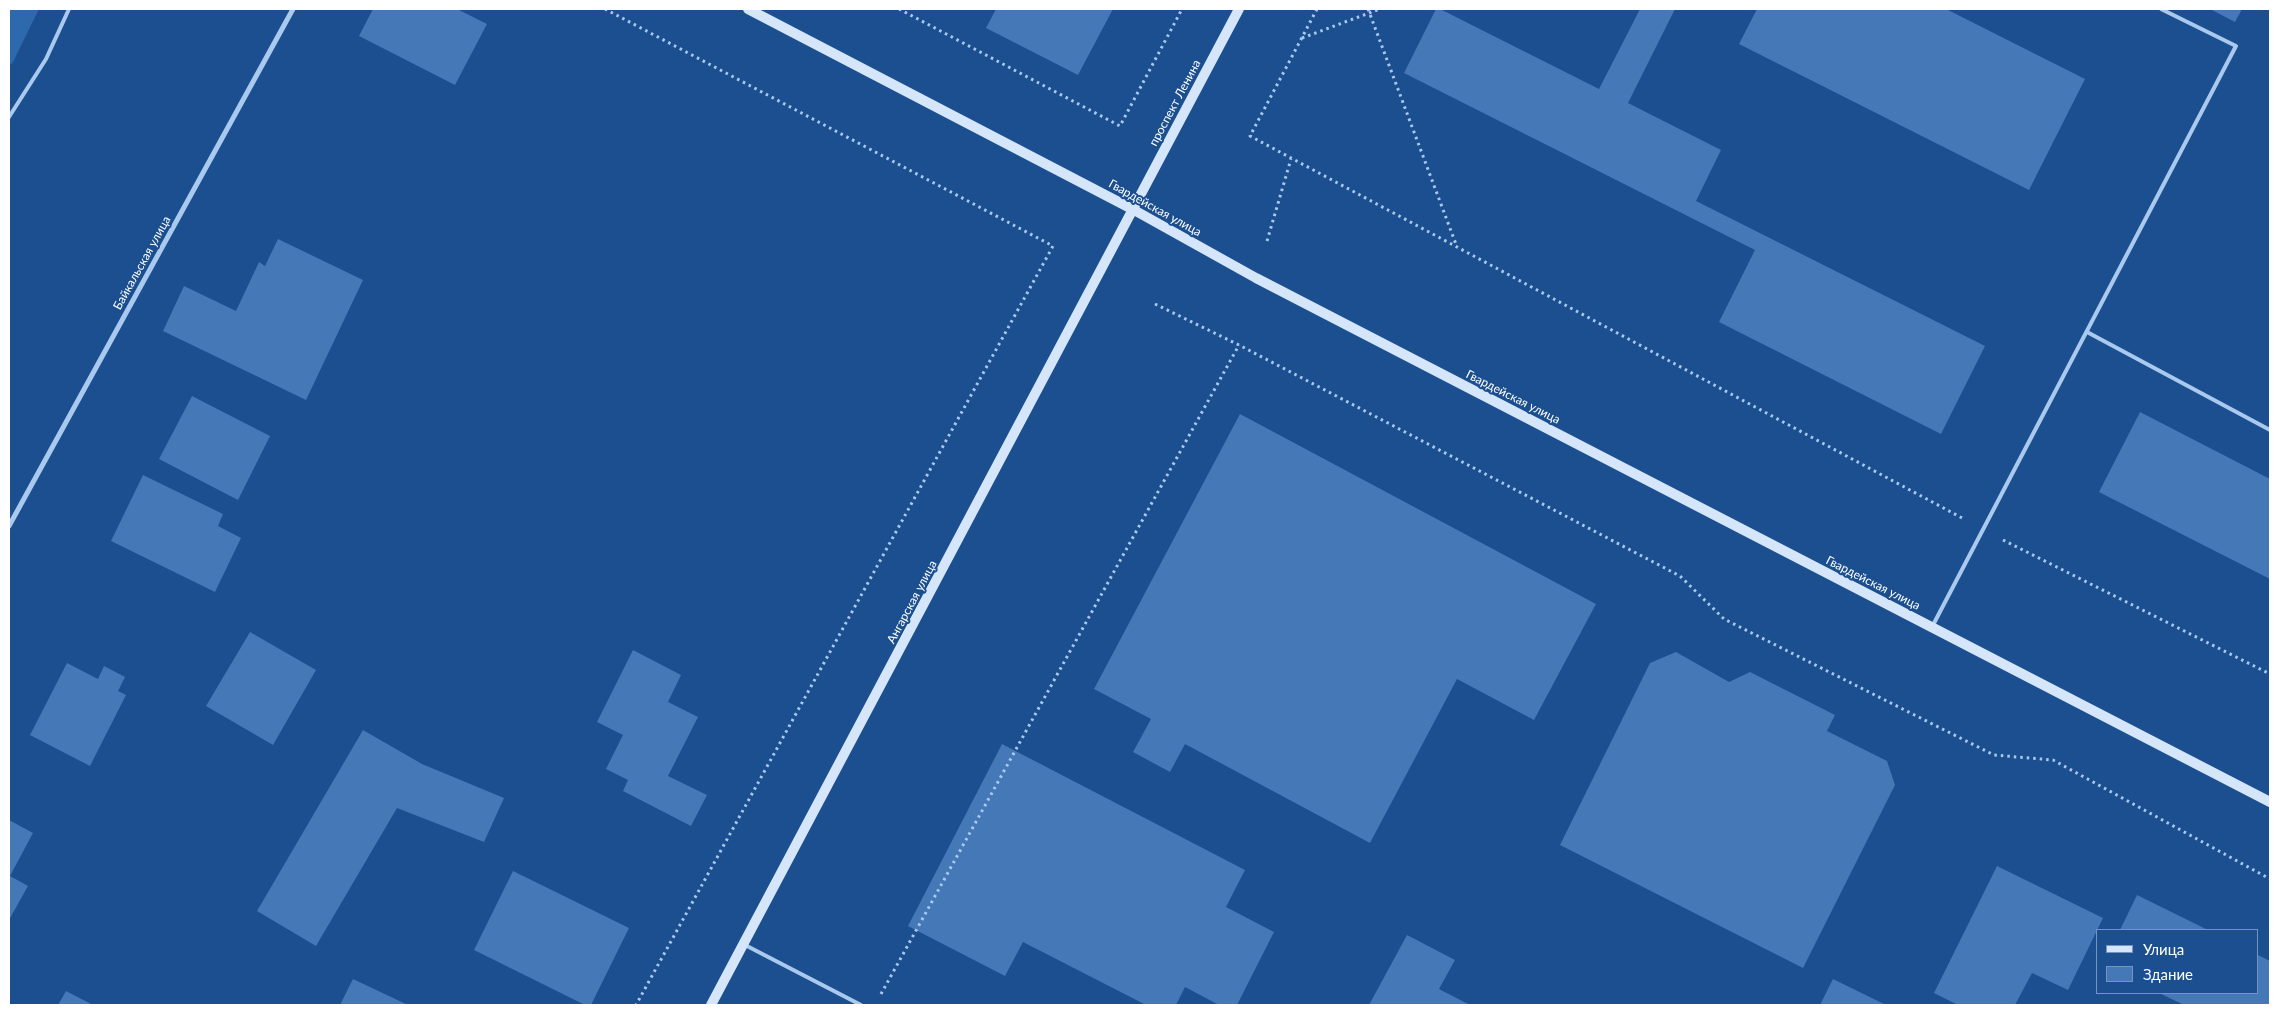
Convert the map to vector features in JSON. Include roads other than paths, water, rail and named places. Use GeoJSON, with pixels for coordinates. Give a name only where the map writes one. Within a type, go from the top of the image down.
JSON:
{"type":"FeatureCollection","features":[{"type":"Feature","properties":{"kind":"street","name":"Байкальская улица"},"geometry":{"type":"LineString","coordinates":[[9,526],[293,9]]}},
{"type":"Feature","properties":{"kind":"street","name":"Гвардейская улица"},"geometry":{"type":"LineString","coordinates":[[748,9],[1134,210],[1265,283],[2270,802]]}},
{"type":"Feature","properties":{"kind":"street","name":"проспект Ленина"},"geometry":{"type":"LineString","coordinates":[[1134,210],[1239,9]]}},
{"type":"Feature","properties":{"kind":"street","name":"Ангарская улица"},"geometry":{"type":"LineString","coordinates":[[711,1005],[1134,210]]}},
{"type":"Feature","properties":{"kind":"lane"},"geometry":{"type":"LineString","coordinates":[[9,117],[46,59],[69,9]]}},
{"type":"Feature","properties":{"kind":"lane"},"geometry":{"type":"LineString","coordinates":[[1932,627],[2236,46],[2161,9]]}},
{"type":"Feature","properties":{"kind":"lane"},"geometry":{"type":"LineString","coordinates":[[2087,332],[2270,430]]}},
{"type":"Feature","properties":{"kind":"lane"},"geometry":{"type":"LineString","coordinates":[[744,945],[860,1005]]}}]}
